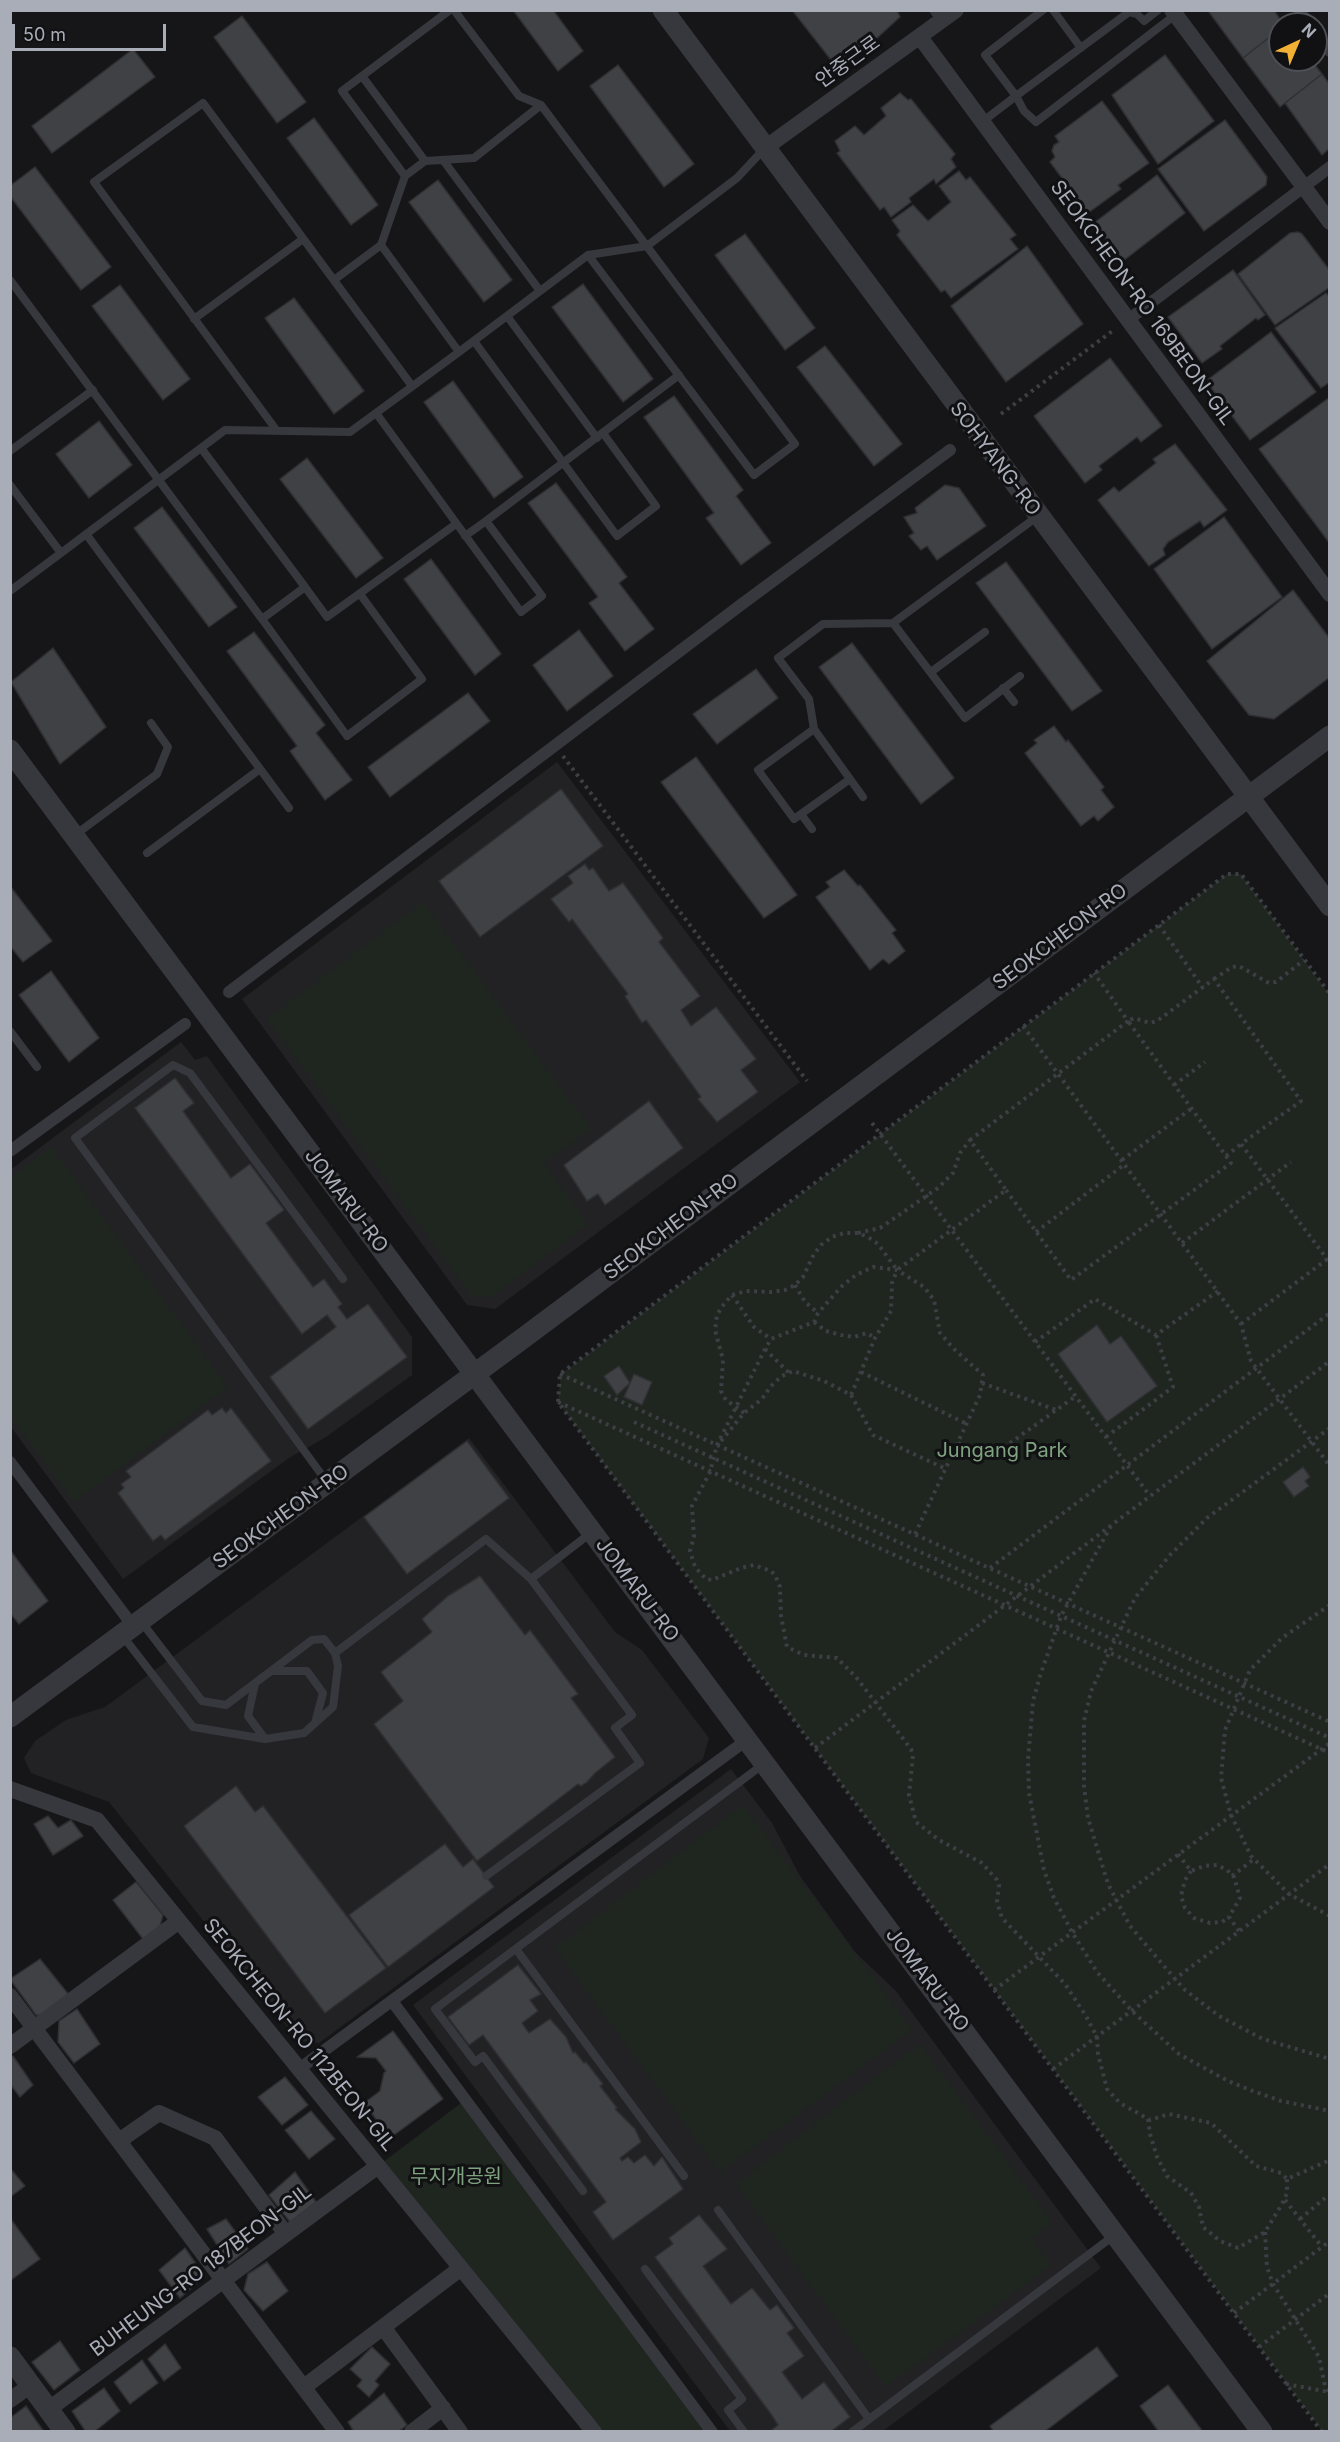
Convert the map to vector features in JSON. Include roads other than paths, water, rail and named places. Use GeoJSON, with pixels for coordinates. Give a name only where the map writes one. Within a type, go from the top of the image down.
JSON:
{"type":"FeatureCollection","features":[{"type":"Feature","properties":{"kind":"street","name":"SOHYANG-RO"},"geometry":{"type":"LineString","coordinates":[[663,10],[1329,906]]}},
{"type":"Feature","properties":{"kind":"street","name":"안중근로"},"geometry":{"type":"LineString","coordinates":[[765,148],[920,37],[937,16],[956,10]]}},
{"type":"Feature","properties":{"kind":"street"},"geometry":{"type":"LineString","coordinates":[[1174,13],[1329,222]]}},
{"type":"Feature","properties":{"kind":"street","name":"SEOKCHEON-RO 169BEON-GIL"},"geometry":{"type":"LineString","coordinates":[[920,37],[1329,594]]}},
{"type":"Feature","properties":{"kind":"street"},"geometry":{"type":"LineString","coordinates":[[1128,320],[1329,167]]}},
{"type":"Feature","properties":{"kind":"street"},"geometry":{"type":"LineString","coordinates":[[229,992],[950,450]]}},
{"type":"Feature","properties":{"kind":"street","name":"SEOKCHEON-RO"},"geometry":{"type":"LineString","coordinates":[[10,1717],[1329,736]]}},
{"type":"Feature","properties":{"kind":"street","name":"JOMARU-RO"},"geometry":{"type":"LineString","coordinates":[[10,750],[1263,2432]]}},
{"type":"Feature","properties":{"kind":"street"},"geometry":{"type":"LineString","coordinates":[[10,1151],[184,1024]]}},
{"type":"Feature","properties":{"kind":"street"},"geometry":{"type":"LineString","coordinates":[[10,1462],[132,1627]]}},
{"type":"Feature","properties":{"kind":"street"},"geometry":{"type":"LineString","coordinates":[[299,2070],[748,1739]]}},
{"type":"Feature","properties":{"kind":"street","name":"SEOKCHEON-RO 112BEON-GIL"},"geometry":{"type":"LineString","coordinates":[[10,1789],[97,1820],[594,2432]]}},
{"type":"Feature","properties":{"kind":"street"},"geometry":{"type":"LineString","coordinates":[[10,2046],[179,1922]]}},
{"type":"Feature","properties":{"kind":"street"},"geometry":{"type":"LineString","coordinates":[[10,1996],[337,2432]]}},
{"type":"Feature","properties":{"kind":"street"},"geometry":{"type":"LineString","coordinates":[[392,2001],[712,2432]]}},
{"type":"Feature","properties":{"kind":"street"},"geometry":{"type":"LineString","coordinates":[[119,2141],[159,2113],[215,2138],[286,2234]]}},
{"type":"Feature","properties":{"kind":"street","name":"BUHEUNG-RO 187BEON-GIL"},"geometry":{"type":"LineString","coordinates":[[49,2409],[378,2166]]}},
{"type":"Feature","properties":{"kind":"street"},"geometry":{"type":"LineString","coordinates":[[304,2387],[461,2268]]}},
{"type":"Feature","properties":{"kind":"street"},"geometry":{"type":"LineString","coordinates":[[383,2327],[460,2432]]}},
{"type":"Feature","properties":{"kind":"street"},"geometry":{"type":"LineString","coordinates":[[10,2357],[65,2432]]}},
{"type":"Feature","properties":{"kind":"street"},"geometry":{"type":"LineString","coordinates":[[10,2400],[31,2385]]}},
{"type":"Feature","properties":{"kind":"street"},"geometry":{"type":"LineString","coordinates":[[412,2432],[443,2408]]}},
{"type":"Feature","properties":{"kind":"lane"},"geometry":{"type":"LineString","coordinates":[[405,176],[342,91],[452,10],[519,96],[541,105],[795,444],[754,475],[588,255]]}},
{"type":"Feature","properties":{"kind":"lane"},"geometry":{"type":"LineString","coordinates":[[1043,10],[985,55],[1016,96],[1024,111],[1036,122],[1174,13]]}},
{"type":"Feature","properties":{"kind":"lane"},"geometry":{"type":"LineString","coordinates":[[1053,10],[1081,48]]}},
{"type":"Feature","properties":{"kind":"lane"},"geometry":{"type":"LineString","coordinates":[[982,122],[1129,12],[1137,14],[1144,21],[1158,10]]}},
{"type":"Feature","properties":{"kind":"lane"},"geometry":{"type":"LineString","coordinates":[[362,76],[425,161]]}},
{"type":"Feature","properties":{"kind":"lane"},"geometry":{"type":"LineString","coordinates":[[277,431],[94,182],[203,103],[412,386]]}},
{"type":"Feature","properties":{"kind":"lane"},"geometry":{"type":"LineString","coordinates":[[334,280],[381,245],[405,176],[425,161],[474,158],[541,105]]}},
{"type":"Feature","properties":{"kind":"lane"},"geometry":{"type":"LineString","coordinates":[[10,591],[225,430],[350,432],[588,255],[647,246],[737,178],[765,148]]}},
{"type":"Feature","properties":{"kind":"lane"},"geometry":{"type":"LineString","coordinates":[[443,160],[540,291]]}},
{"type":"Feature","properties":{"kind":"lane"},"geometry":{"type":"LineString","coordinates":[[194,319],[303,239]]}},
{"type":"Feature","properties":{"kind":"lane"},"geometry":{"type":"LineString","coordinates":[[381,245],[459,351]]}},
{"type":"Feature","properties":{"kind":"lane"},"geometry":{"type":"LineString","coordinates":[[10,280],[347,736],[422,679],[360,594]]}},
{"type":"Feature","properties":{"kind":"lane"},"geometry":{"type":"LineString","coordinates":[[474,340],[616,536],[656,506],[507,316]]}},
{"type":"Feature","properties":{"kind":"lane"},"geometry":{"type":"LineString","coordinates":[[465,536],[679,375]]}},
{"type":"Feature","properties":{"kind":"lane"},"geometry":{"type":"LineString","coordinates":[[10,451],[93,390]]}},
{"type":"Feature","properties":{"kind":"lane"},"geometry":{"type":"LineString","coordinates":[[376,413],[521,612],[542,596],[486,521]]}},
{"type":"Feature","properties":{"kind":"lane"},"geometry":{"type":"LineString","coordinates":[[201,448],[327,618],[456,524]]}},
{"type":"Feature","properties":{"kind":"lane"},"geometry":{"type":"LineString","coordinates":[[10,485],[61,553]]}},
{"type":"Feature","properties":{"kind":"lane"},"geometry":{"type":"LineString","coordinates":[[863,797],[814,729],[809,699],[778,658],[823,624],[893,623],[1038,516]]}},
{"type":"Feature","properties":{"kind":"lane"},"geometry":{"type":"LineString","coordinates":[[86,534],[289,808]]}},
{"type":"Feature","properties":{"kind":"lane"},"geometry":{"type":"LineString","coordinates":[[262,619],[305,587]]}},
{"type":"Feature","properties":{"kind":"lane"},"geometry":{"type":"LineString","coordinates":[[893,623],[965,718],[1020,676]]}},
{"type":"Feature","properties":{"kind":"lane"},"geometry":{"type":"LineString","coordinates":[[931,672],[985,632]]}},
{"type":"Feature","properties":{"kind":"lane"},"geometry":{"type":"LineString","coordinates":[[1003,688],[1014,702]]}},
{"type":"Feature","properties":{"kind":"lane"},"geometry":{"type":"LineString","coordinates":[[74,836],[157,774],[168,747],[151,723]]}},
{"type":"Feature","properties":{"kind":"lane"},"geometry":{"type":"LineString","coordinates":[[814,729],[758,770],[794,819],[850,779]]}},
{"type":"Feature","properties":{"kind":"lane"},"geometry":{"type":"LineString","coordinates":[[147,853],[260,769]]}},
{"type":"Feature","properties":{"kind":"lane"},"geometry":{"type":"LineString","coordinates":[[801,814],[812,829]]}},
{"type":"Feature","properties":{"kind":"lane"},"geometry":{"type":"LineString","coordinates":[[10,1031],[37,1067]]}},
{"type":"Feature","properties":{"kind":"lane"},"geometry":{"type":"LineString","coordinates":[[327,1483],[75,1138],[173,1065],[190,1073],[343,1279]]}},
{"type":"Feature","properties":{"kind":"lane"},"geometry":{"type":"LineString","coordinates":[[531,1579],[592,1532]]}},
{"type":"Feature","properties":{"kind":"lane"},"geometry":{"type":"LineString","coordinates":[[335,1653],[486,1539],[531,1579],[632,1715],[615,1728],[640,1763],[486,1875]]}},
{"type":"Feature","properties":{"kind":"lane"},"geometry":{"type":"LineString","coordinates":[[132,1627],[202,1701],[226,1705],[312,1640],[324,1639],[335,1653],[338,1666],[333,1707],[303,1733],[265,1739],[193,1728],[132,1627]]}},
{"type":"Feature","properties":{"kind":"lane"},"geometry":{"type":"LineString","coordinates":[[273,1671],[307,1671],[323,1693],[315,1723]]}},
{"type":"Feature","properties":{"kind":"lane"},"geometry":{"type":"LineString","coordinates":[[255,1684],[248,1716],[265,1739]]}},
{"type":"Feature","properties":{"kind":"lane"},"geometry":{"type":"LineString","coordinates":[[583,2191],[483,2056],[475,2062],[435,2009],[765,1763]]}},
{"type":"Feature","properties":{"kind":"lane"},"geometry":{"type":"LineString","coordinates":[[516,1949],[684,2176]]}},
{"type":"Feature","properties":{"kind":"lane"},"geometry":{"type":"LineString","coordinates":[[718,2210],[869,2419]]}},
{"type":"Feature","properties":{"kind":"lane"},"geometry":{"type":"LineString","coordinates":[[852,2432],[1116,2234]]}},
{"type":"Feature","properties":{"kind":"lane"},"geometry":{"type":"LineString","coordinates":[[645,2269],[742,2399],[728,2410],[744,2432]]}},
{"type":"Feature","properties":{"kind":"park label","name":"Jungang Park"},"geometry":{"type":"Point","coordinates":[1002,1451]}},
{"type":"Feature","properties":{"kind":"park label","name":"무지개공원"},"geometry":{"type":"Point","coordinates":[456,2177]}}]}
